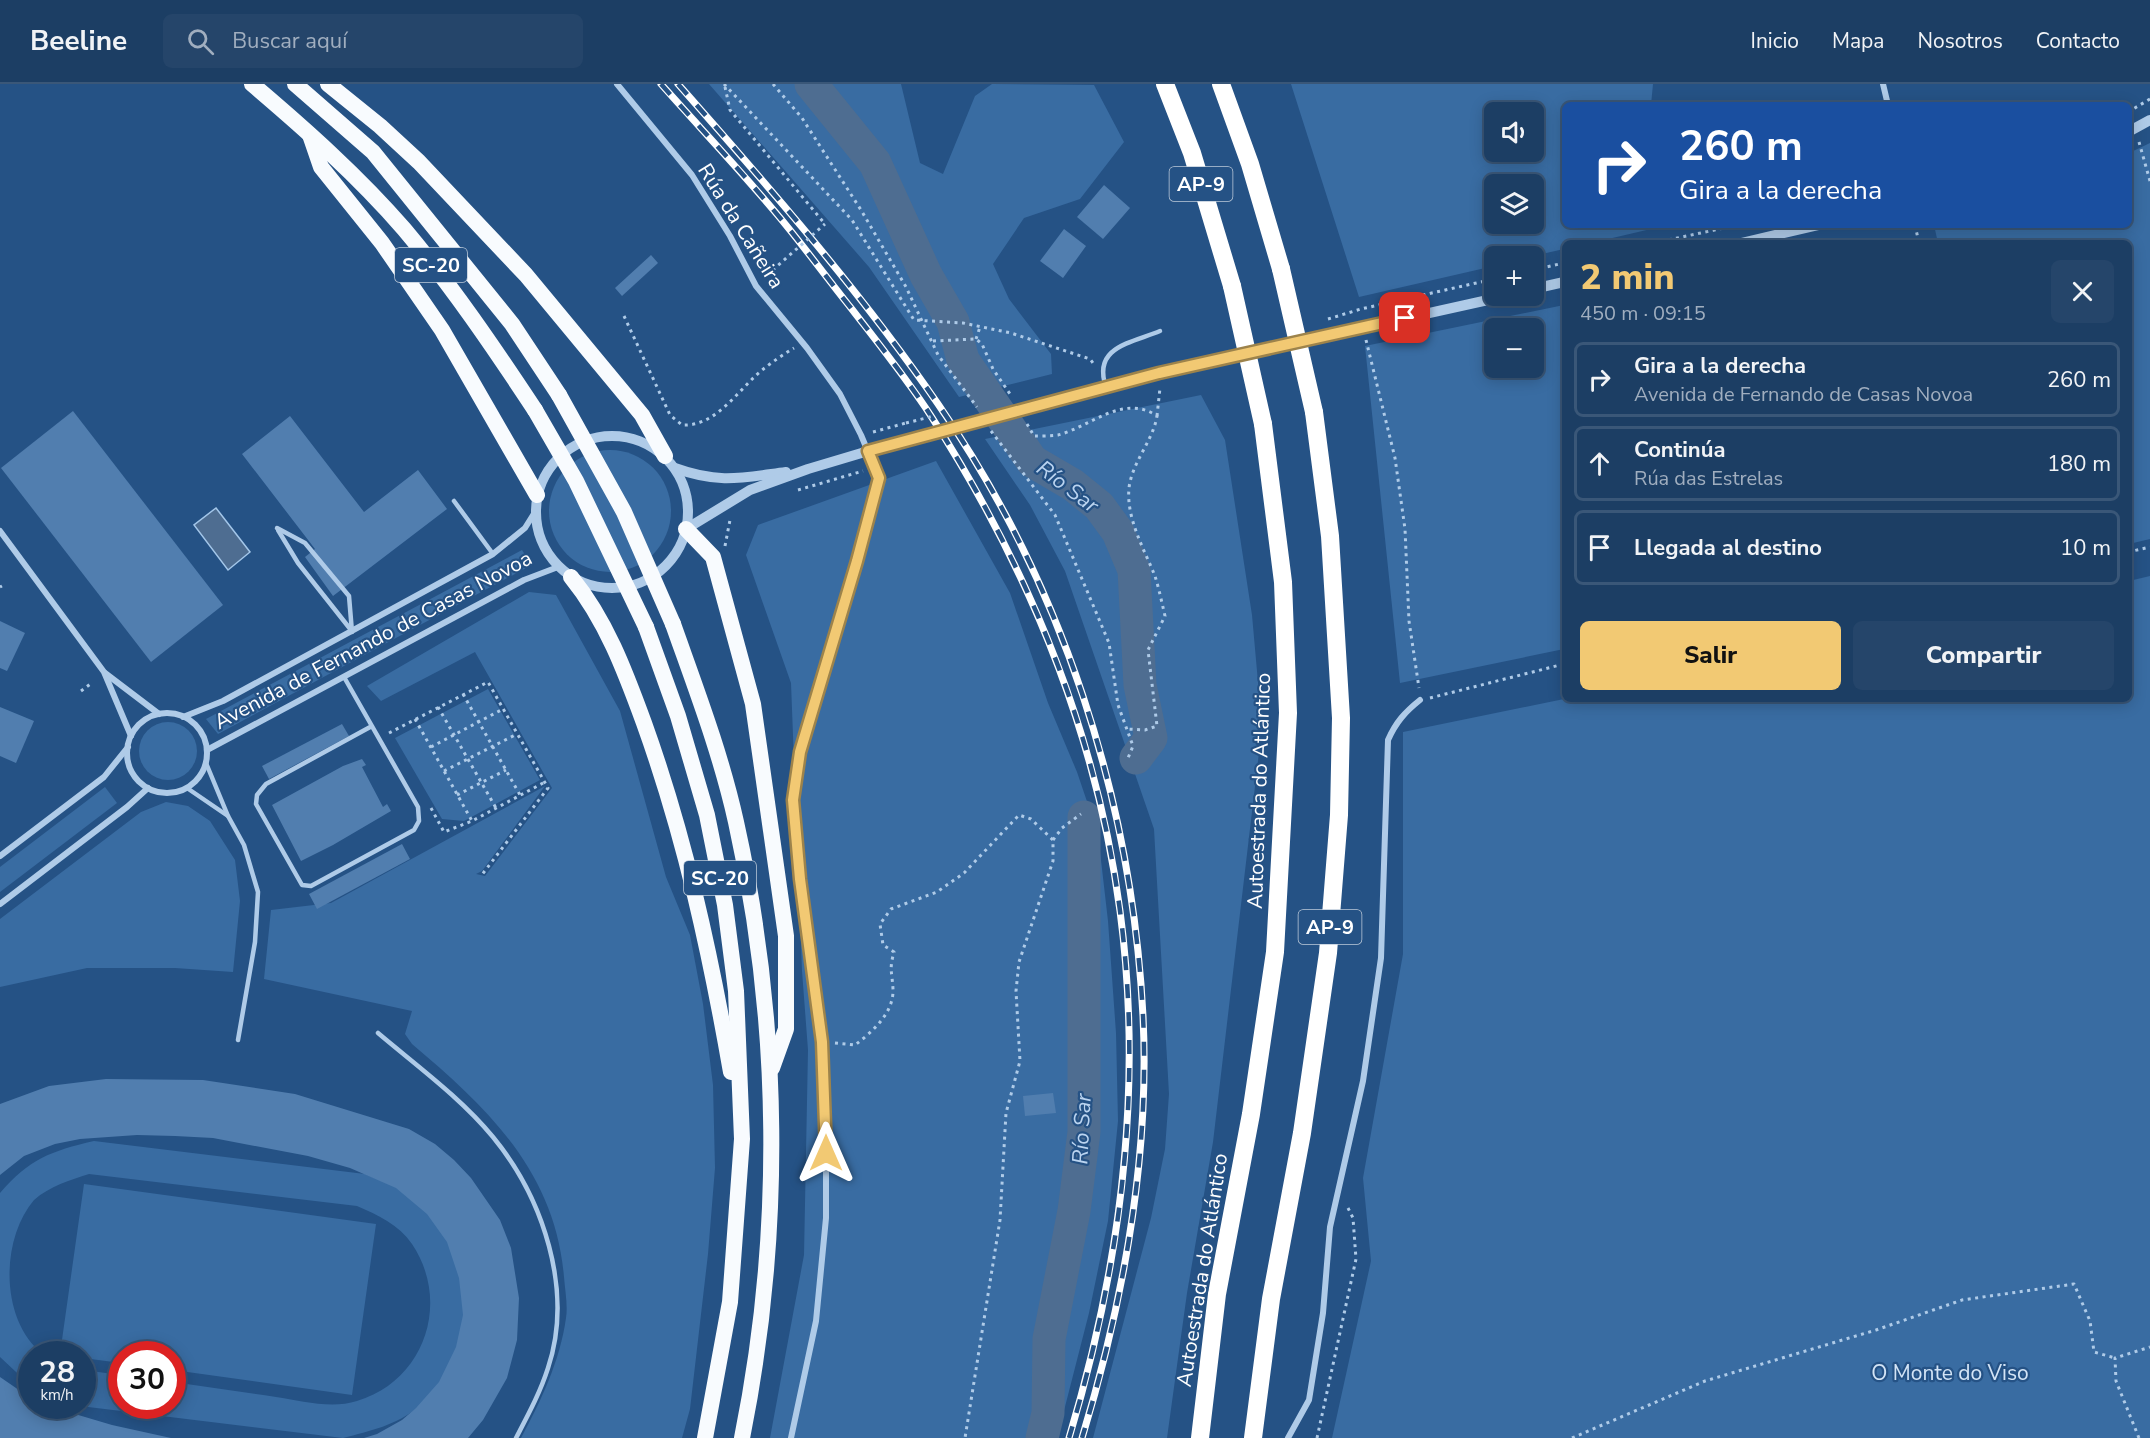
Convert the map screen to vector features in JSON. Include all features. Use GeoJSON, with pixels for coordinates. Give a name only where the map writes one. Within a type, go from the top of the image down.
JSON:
{"type":"FeatureCollection","features":[{"type":"Feature","properties":{"kind":"highway","name":"SC-20"},"geometry":{"type":"LineString","coordinates":[[252,84],[348,169],[404,229],[479,326],[535,410],[576,481],[646,627],[678,717],[700,793],[725,905],[736,991],[742,1139],[730,1302],[705,1438]]}},
{"type":"Feature","properties":{"kind":"highway","name":"SC-20"},"geometry":{"type":"LineString","coordinates":[[295,84],[373,152],[512,324],[559,395],[624,512],[673,624],[713,736],[736,820],[755,917],[770,1071],[770,1235],[756,1371],[742,1438]]}},
{"type":"Feature","properties":{"kind":"highway"},"geometry":{"type":"LineString","coordinates":[[328,84],[380,126],[419,162],[526,275],[642,415],[670,462]]}},
{"type":"Feature","properties":{"kind":"highway","name":"Autoestrada do Atlántico"},"geometry":{"type":"LineString","coordinates":[[1165,84],[1192,153],[1232,286],[1263,424],[1283,582],[1288,713],[1275,952],[1251,1114],[1217,1294],[1200,1438]]}},
{"type":"Feature","properties":{"kind":"highway","name":"AP-9"},"geometry":{"type":"LineString","coordinates":[[1221,84],[1250,164],[1281,269],[1314,412],[1331,548],[1341,718],[1339,815],[1326,964],[1302,1133],[1271,1299],[1253,1438]]}},
{"type":"Feature","properties":{"kind":"highway"},"geometry":{"type":"LineString","coordinates":[[341,96],[373,152]]}},
{"type":"Feature","properties":{"kind":"highway"},"geometry":{"type":"LineString","coordinates":[[310,135],[321,168],[382,243],[442,330],[537,495]]}},
{"type":"Feature","properties":{"kind":"highway"},"geometry":{"type":"LineString","coordinates":[[686,529],[713,556],[753,704],[786,936],[786,1029],[770,1071]]}},
{"type":"Feature","properties":{"kind":"highway"},"geometry":{"type":"LineString","coordinates":[[564,572],[597,613],[626,675],[670,796],[706,939],[742,1139]]}},
{"type":"Feature","properties":{"kind":"street","name":"Rúa da Cañeira"},"geometry":{"type":"LineString","coordinates":[[617,84],[692,175],[756,286],[803,342],[840,394],[879,478],[857,561],[800,752],[793,800],[800,879],[826,1088],[825,1218],[816,1321],[791,1438]]}},
{"type":"Feature","properties":{"kind":"street"},"geometry":{"type":"LineString","coordinates":[[1883,84],[1887,102]]}},
{"type":"Feature","properties":{"kind":"street"},"geometry":{"type":"LineString","coordinates":[[2132,130],[2150,120]]}},
{"type":"Feature","properties":{"kind":"street"},"geometry":{"type":"LineString","coordinates":[[1754,240],[1806,228]]}},
{"type":"Feature","properties":{"kind":"street"},"geometry":{"type":"LineString","coordinates":[[1544,287],[1562,283]]}},
{"type":"Feature","properties":{"kind":"street","name":"Avenida de Fernando de Casas Novoa"},"geometry":{"type":"LineString","coordinates":[[686,529],[733,498],[808,469],[885,446],[1159,373],[1484,301]]}},
{"type":"Feature","properties":{"kind":"street","name":"Avenida de Fernando de Casas Novoa"},"geometry":{"type":"LineString","coordinates":[[207,750],[524,580],[564,572],[542,541],[535,512],[537,495],[546,473],[560,456],[579,443],[602,436],[624,436],[646,443],[670,462],[703,478],[724,480],[808,469]]}},
{"type":"Feature","properties":{"kind":"street"},"geometry":{"type":"LineString","coordinates":[[564,572],[595,587],[620,589],[645,582],[666,567],[681,546],[686,529],[688,503],[684,484],[670,462]]}},
{"type":"Feature","properties":{"kind":"street","name":"Avenida de Fernando de Casas Novoa"},"geometry":{"type":"LineString","coordinates":[[183,717],[224,701],[494,555],[525,528],[535,512]]}},
{"type":"Feature","properties":{"kind":"street"},"geometry":{"type":"LineString","coordinates":[[0,531],[104,672],[132,736]]}},
{"type":"Feature","properties":{"kind":"street"},"geometry":{"type":"LineString","coordinates":[[104,672],[159,714]]}},
{"type":"Feature","properties":{"kind":"street"},"geometry":{"type":"LineString","coordinates":[[1288,1438],[1309,1400],[1323,1313],[1330,1227],[1340,1192],[1363,1081],[1382,958],[1389,740],[1404,712],[1420,700]]}},
{"type":"Feature","properties":{"kind":"street"},"geometry":{"type":"LineString","coordinates":[[0,856],[104,777],[128,746],[132,736],[148,718],[159,714],[183,717],[200,730],[207,750],[206,763],[196,782],[187,788],[174,793],[160,793],[147,788],[131,770],[128,746]]}},
{"type":"Feature","properties":{"kind":"street"},"geometry":{"type":"LineString","coordinates":[[0,904],[127,807],[147,788]]}},
{"type":"Feature","properties":{"kind":"lane"},"geometry":{"type":"LineString","coordinates":[[1106,387],[1101,374],[1103,362],[1109,352],[1160,331]]}},
{"type":"Feature","properties":{"kind":"lane"},"geometry":{"type":"LineString","coordinates":[[454,501],[494,555]]}},
{"type":"Feature","properties":{"kind":"lane"},"geometry":{"type":"LineString","coordinates":[[277,528],[305,543],[349,596],[352,632],[298,562],[277,528]]}},
{"type":"Feature","properties":{"kind":"lane"},"geometry":{"type":"LineString","coordinates":[[344,677],[372,726],[418,807],[419,821],[414,830],[311,886],[302,885],[256,804],[257,795],[266,784],[372,726]]}},
{"type":"Feature","properties":{"kind":"lane"},"geometry":{"type":"LineString","coordinates":[[206,763],[228,816],[244,845],[258,892],[255,942],[238,1040]]}},
{"type":"Feature","properties":{"kind":"lane"},"geometry":{"type":"LineString","coordinates":[[187,788],[228,816]]}},
{"type":"Feature","properties":{"kind":"lane"},"geometry":{"type":"LineString","coordinates":[[378,1034],[465,1109],[492,1136],[526,1190],[551,1251],[556,1302],[555,1337],[549,1366],[534,1406],[516,1438]]}},
{"type":"Feature","properties":{"kind":"path"},"geometry":{"type":"LineString","coordinates":[[724,84],[730,110],[825,224],[767,275]]}},
{"type":"Feature","properties":{"kind":"path"},"geometry":{"type":"LineString","coordinates":[[724,84],[852,220],[914,320],[980,327],[1011,333],[1090,359],[1101,374]]}},
{"type":"Feature","properties":{"kind":"path"},"geometry":{"type":"LineString","coordinates":[[2132,110],[2150,99]]}},
{"type":"Feature","properties":{"kind":"path"},"geometry":{"type":"LineString","coordinates":[[2132,130],[2150,181]]}},
{"type":"Feature","properties":{"kind":"path"},"geometry":{"type":"LineString","coordinates":[[1668,240],[1724,228]]}},
{"type":"Feature","properties":{"kind":"path"},"geometry":{"type":"LineString","coordinates":[[1544,268],[1562,263]]}},
{"type":"Feature","properties":{"kind":"path"},"geometry":{"type":"LineString","coordinates":[[1344,315],[1360,309],[1484,281]]}},
{"type":"Feature","properties":{"kind":"path"},"geometry":{"type":"LineString","coordinates":[[624,316],[670,416],[682,426],[700,423],[717,412],[765,367],[803,342]]}},
{"type":"Feature","properties":{"kind":"path"},"geometry":{"type":"LineString","coordinates":[[976,339],[980,327]]}},
{"type":"Feature","properties":{"kind":"path"},"geometry":{"type":"LineString","coordinates":[[1364,328],[1372,372],[1395,458],[1405,529],[1409,621],[1420,700],[1562,664]]}},
{"type":"Feature","properties":{"kind":"path"},"geometry":{"type":"LineString","coordinates":[[933,341],[976,339],[982,344],[993,369],[1013,398]]}},
{"type":"Feature","properties":{"kind":"path"},"geometry":{"type":"LineString","coordinates":[[1126,729],[1145,730],[1157,726],[1148,650],[1165,616],[1156,579],[1130,513],[1129,488],[1142,449],[1155,429],[1161,394],[1159,373]]}},
{"type":"Feature","properties":{"kind":"path"},"geometry":{"type":"LineString","coordinates":[[1024,417],[1034,436],[1058,435],[1124,408],[1149,411],[1157,416]]}},
{"type":"Feature","properties":{"kind":"path"},"geometry":{"type":"LineString","coordinates":[[861,435],[906,423]]}},
{"type":"Feature","properties":{"kind":"path"},"geometry":{"type":"LineString","coordinates":[[2132,551],[2150,547]]}},
{"type":"Feature","properties":{"kind":"path"},"geometry":{"type":"LineString","coordinates":[[81,691],[93,682]]}},
{"type":"Feature","properties":{"kind":"path"},"geometry":{"type":"LineString","coordinates":[[394,743],[388,733],[488,682],[548,788],[481,876]]}},
{"type":"Feature","properties":{"kind":"path"},"geometry":{"type":"LineString","coordinates":[[463,694],[520,795]]}},
{"type":"Feature","properties":{"kind":"path"},"geometry":{"type":"LineString","coordinates":[[438,707],[496,808]]}},
{"type":"Feature","properties":{"kind":"path"},"geometry":{"type":"LineString","coordinates":[[431,747],[503,709]]}},
{"type":"Feature","properties":{"kind":"path"},"geometry":{"type":"LineString","coordinates":[[415,718],[472,821]]}},
{"type":"Feature","properties":{"kind":"path"},"geometry":{"type":"LineString","coordinates":[[444,771],[518,734]]}},
{"type":"Feature","properties":{"kind":"path"},"geometry":{"type":"LineString","coordinates":[[457,795],[506,770]]}},
{"type":"Feature","properties":{"kind":"path"},"geometry":{"type":"LineString","coordinates":[[428,802],[444,832],[472,821],[545,782]]}},
{"type":"Feature","properties":{"kind":"path"},"geometry":{"type":"LineString","coordinates":[[965,1438],[1000,1220],[1006,1113],[1020,1061],[1016,991],[1019,962],[1053,861],[1053,840],[1062,828],[1081,814]]}},
{"type":"Feature","properties":{"kind":"path"},"geometry":{"type":"LineString","coordinates":[[822,1042],[855,1045],[872,1033],[889,1010],[893,990],[889,969],[894,952],[883,945],[880,924],[891,909],[937,892],[964,873],[1019,815],[1031,819],[1053,840]]}},
{"type":"Feature","properties":{"kind":"path"},"geometry":{"type":"LineString","coordinates":[[1317,1438],[1356,1259],[1353,1218],[1340,1192]]}},
{"type":"Feature","properties":{"kind":"path"},"geometry":{"type":"LineString","coordinates":[[1572,1438],[1705,1381],[1973,1298],[2074,1284],[2090,1321],[2094,1352],[2115,1358],[2150,1347]]}},
{"type":"Feature","properties":{"kind":"path"},"geometry":{"type":"LineString","coordinates":[[2115,1358],[2116,1382],[2139,1438]]}},
{"type":"Feature","properties":{"kind":"green space"},"geometry":{"type":"Polygon","coordinates":[[[709,84],[901,84],[920,163],[943,174],[975,96],[992,84],[1094,85],[1124,142],[1080,199],[1024,218],[993,264],[1009,299],[1051,354],[1052,374],[959,397],[869,267],[709,84]]]}},
{"type":"Feature","properties":{"kind":"green space"},"geometry":{"type":"Polygon","coordinates":[[[1291,84],[1653,84],[1651,102],[1562,102],[1562,228],[1655,228],[1604,240],[1562,240],[1562,249],[1544,254],[1544,246],[1484,246],[1484,268],[1359,297],[1291,84]]]}},
{"type":"Feature","properties":{"kind":"green space"},"geometry":{"type":"Polygon","coordinates":[[[2150,143],[2150,539],[2132,543],[2132,240],[1937,240],[1935,228],[2132,228],[2132,152],[2150,143]]]}},
{"type":"Feature","properties":{"kind":"green space"},"geometry":{"type":"Polygon","coordinates":[[[1562,305],[1562,649],[1400,683],[1365,346],[1484,321],[1484,378],[1544,378],[1544,318],[1501,318],[1562,305]]]}},
{"type":"Feature","properties":{"kind":"green space"},"geometry":{"type":"Polygon","coordinates":[[[1201,395],[1225,440],[1252,615],[1262,727],[1213,1142],[1187,1293],[1167,1438],[1093,1438],[1151,1218],[1165,1149],[1169,1094],[1154,829],[1065,571],[1030,505],[985,439],[1201,395]]]}},
{"type":"Feature","properties":{"kind":"green space"},"geometry":{"type":"Polygon","coordinates":[[[610,450],[633,454],[653,468],[667,488],[671,511],[667,534],[653,554],[633,568],[610,572],[587,568],[567,554],[553,534],[549,511],[553,488],[567,468],[587,454],[610,450]]]}},
{"type":"Feature","properties":{"kind":"green space"},"geometry":{"type":"Polygon","coordinates":[[[936,461],[1010,593],[1048,703],[1077,772],[1098,834],[1108,921],[1116,1033],[1118,1121],[1108,1221],[1089,1313],[1057,1438],[770,1438],[804,1255],[808,1050],[802,971],[791,683],[746,555],[758,525],[936,461]]]}},
{"type":"Feature","properties":{"kind":"green space"},"geometry":{"type":"Polygon","coordinates":[[[522,550],[529,561],[526,568],[218,734],[206,719],[522,550]]]}},
{"type":"Feature","properties":{"kind":"green space","name":"O Monte do Viso"},"geometry":{"type":"Polygon","coordinates":[[[2150,576],[2150,1438],[1332,1438],[1371,1261],[1363,1178],[1403,954],[1403,732],[1562,699],[1562,702],[2132,702],[2132,580],[2150,576]]]}},
{"type":"Feature","properties":{"kind":"green space"},"geometry":{"type":"Polygon","coordinates":[[[529,592],[556,595],[620,711],[666,877],[690,935],[703,1004],[713,1085],[715,1168],[708,1254],[690,1409],[682,1438],[521,1438],[554,1365],[567,1313],[558,1240],[547,1205],[532,1174],[514,1146],[492,1119],[467,1093],[412,1044],[405,1034],[412,1011],[264,979],[271,910],[331,903],[545,786],[482,871],[476,874],[485,876],[552,788],[475,652],[381,701],[367,686],[529,592]]]}},
{"type":"Feature","properties":{"kind":"green space"},"geometry":{"type":"Polygon","coordinates":[[[488,689],[540,780],[464,821],[442,819],[395,738],[488,689]]]}},
{"type":"Feature","properties":{"kind":"green space"},"geometry":{"type":"Polygon","coordinates":[[[168,722],[184,727],[192,735],[197,751],[192,767],[184,775],[168,780],[152,775],[144,767],[139,751],[144,735],[152,727],[168,722]]]}},
{"type":"Feature","properties":{"kind":"green space"},"geometry":{"type":"Polygon","coordinates":[[[105,787],[117,803],[0,892],[0,867],[105,787]]]}},
{"type":"Feature","properties":{"kind":"green space"},"geometry":{"type":"Polygon","coordinates":[[[166,802],[188,806],[210,821],[235,860],[240,901],[233,972],[175,968],[87,968],[0,987],[0,919],[141,812],[166,802]]]}},
{"type":"Feature","properties":{"kind":"green space"},"geometry":{"type":"Polygon","coordinates":[[[94,1141],[365,1174],[403,1191],[428,1211],[447,1235],[459,1264],[464,1294],[462,1326],[454,1356],[439,1383],[410,1413],[383,1427],[343,1438],[186,1419],[186,1384],[316,1404],[357,1401],[380,1391],[400,1376],[415,1358],[425,1337],[430,1314],[429,1290],[424,1267],[407,1237],[380,1217],[357,1206],[89,1174],[53,1187],[34,1200],[15,1236],[11,1258],[12,1301],[19,1322],[30,1341],[18,1341],[18,1374],[0,1357],[0,1193],[31,1164],[65,1149],[94,1141]]]}},
{"type":"Feature","properties":{"kind":"green space"},"geometry":{"type":"Polygon","coordinates":[[[84,1184],[376,1224],[352,1395],[186,1372],[186,1341],[108,1341],[108,1361],[96,1360],[96,1341],[62,1341],[84,1184]]]}},
{"type":"Feature","properties":{"kind":"green space"},"geometry":{"type":"Polygon","coordinates":[[[96,1372],[108,1373],[108,1409],[96,1408],[96,1372]]]}},
{"type":"Feature","properties":{"kind":"shaded area"},"geometry":{"type":"Polygon","coordinates":[[[216,508],[250,552],[228,570],[194,525],[216,508]]]}},
{"type":"Feature","properties":{"kind":"building"},"geometry":{"type":"Polygon","coordinates":[[[1104,185],[1130,208],[1103,239],[1077,217],[1104,185]]]}},
{"type":"Feature","properties":{"kind":"building"},"geometry":{"type":"Polygon","coordinates":[[[1064,229],[1086,246],[1063,278],[1040,261],[1064,229]]]}},
{"type":"Feature","properties":{"kind":"building"},"geometry":{"type":"Polygon","coordinates":[[[651,255],[658,263],[622,296],[615,288],[651,255]]]}},
{"type":"Feature","properties":{"kind":"building"},"geometry":{"type":"Polygon","coordinates":[[[73,411],[223,605],[151,662],[1,468],[73,411]]]}},
{"type":"Feature","properties":{"kind":"building"},"geometry":{"type":"Polygon","coordinates":[[[290,416],[364,512],[418,470],[447,509],[333,596],[305,557],[315,549],[242,454],[290,416]]]}},
{"type":"Feature","properties":{"kind":"building"},"geometry":{"type":"Polygon","coordinates":[[[0,621],[25,633],[7,671],[0,668],[0,621]]]}},
{"type":"Feature","properties":{"kind":"building"},"geometry":{"type":"Polygon","coordinates":[[[0,707],[34,721],[16,763],[0,756],[0,707]]]}},
{"type":"Feature","properties":{"kind":"building"},"geometry":{"type":"Polygon","coordinates":[[[342,724],[349,736],[269,779],[262,766],[342,724]]]}},
{"type":"Feature","properties":{"kind":"building"},"geometry":{"type":"Polygon","coordinates":[[[362,759],[366,765],[362,767],[383,807],[387,804],[391,811],[301,861],[272,805],[343,766],[362,759]]]}},
{"type":"Feature","properties":{"kind":"building"},"geometry":{"type":"Polygon","coordinates":[[[402,844],[410,859],[317,909],[309,894],[402,844]]]}},
{"type":"Feature","properties":{"kind":"building"},"geometry":{"type":"Polygon","coordinates":[[[106,1079],[203,1080],[295,1094],[409,1129],[435,1144],[454,1160],[471,1178],[500,1220],[511,1248],[519,1298],[517,1340],[507,1378],[483,1420],[468,1438],[364,1438],[377,1434],[402,1420],[439,1382],[456,1347],[463,1315],[459,1278],[447,1242],[427,1214],[396,1188],[350,1168],[308,1156],[213,1138],[175,1136],[137,1135],[80,1139],[55,1144],[24,1156],[0,1175],[0,1104],[49,1086],[106,1079]]]}},
{"type":"Feature","properties":{"kind":"building"},"geometry":{"type":"Polygon","coordinates":[[[1053,1093],[1056,1113],[1025,1116],[1023,1096],[1053,1093]]]}},
{"type":"Feature","properties":{"kind":"building"},"geometry":{"type":"Polygon","coordinates":[[[0,1377],[18,1389],[18,1419],[92,1419],[171,1438],[0,1438],[0,1377]]]}},
{"type":"Feature","properties":{"kind":"waterway","name":"Río Sar"},"geometry":{"type":"LineString","coordinates":[[811,84],[875,163],[926,275],[953,322],[963,360],[1032,461],[1073,485],[1099,506],[1118,532],[1134,570],[1140,685],[1151,738],[1136,758]]}},
{"type":"Feature","properties":{"kind":"waterway","name":"Río Sar"},"geometry":{"type":"LineString","coordinates":[[1042,1438],[1048,1413],[1049,1339],[1074,1211],[1084,1132],[1084,817]]}},
{"type":"Feature","properties":{"kind":"railway"},"geometry":{"type":"LineString","coordinates":[[661,84],[790,230],[892,361],[931,416],[1001,538],[1056,661],[1096,785],[1120,911],[1129,1038],[1124,1168],[1104,1302],[1069,1438]]}},
{"type":"Feature","properties":{"kind":"railway"},"geometry":{"type":"LineString","coordinates":[[678,84],[845,280],[938,404],[982,473],[1021,545],[1054,619],[1083,696],[1106,774],[1124,854],[1136,935],[1143,1016],[1144,1069],[1138,1176],[1130,1230],[1110,1335],[1082,1438]]}},
{"type":"Feature","properties":{"kind":"route"},"geometry":{"type":"LineString","coordinates":[[826,1153],[826,1088],[822,1042],[800,879],[793,800],[800,752],[857,561],[879,478],[868,451],[1159,373],[1405,318]]}}]}
